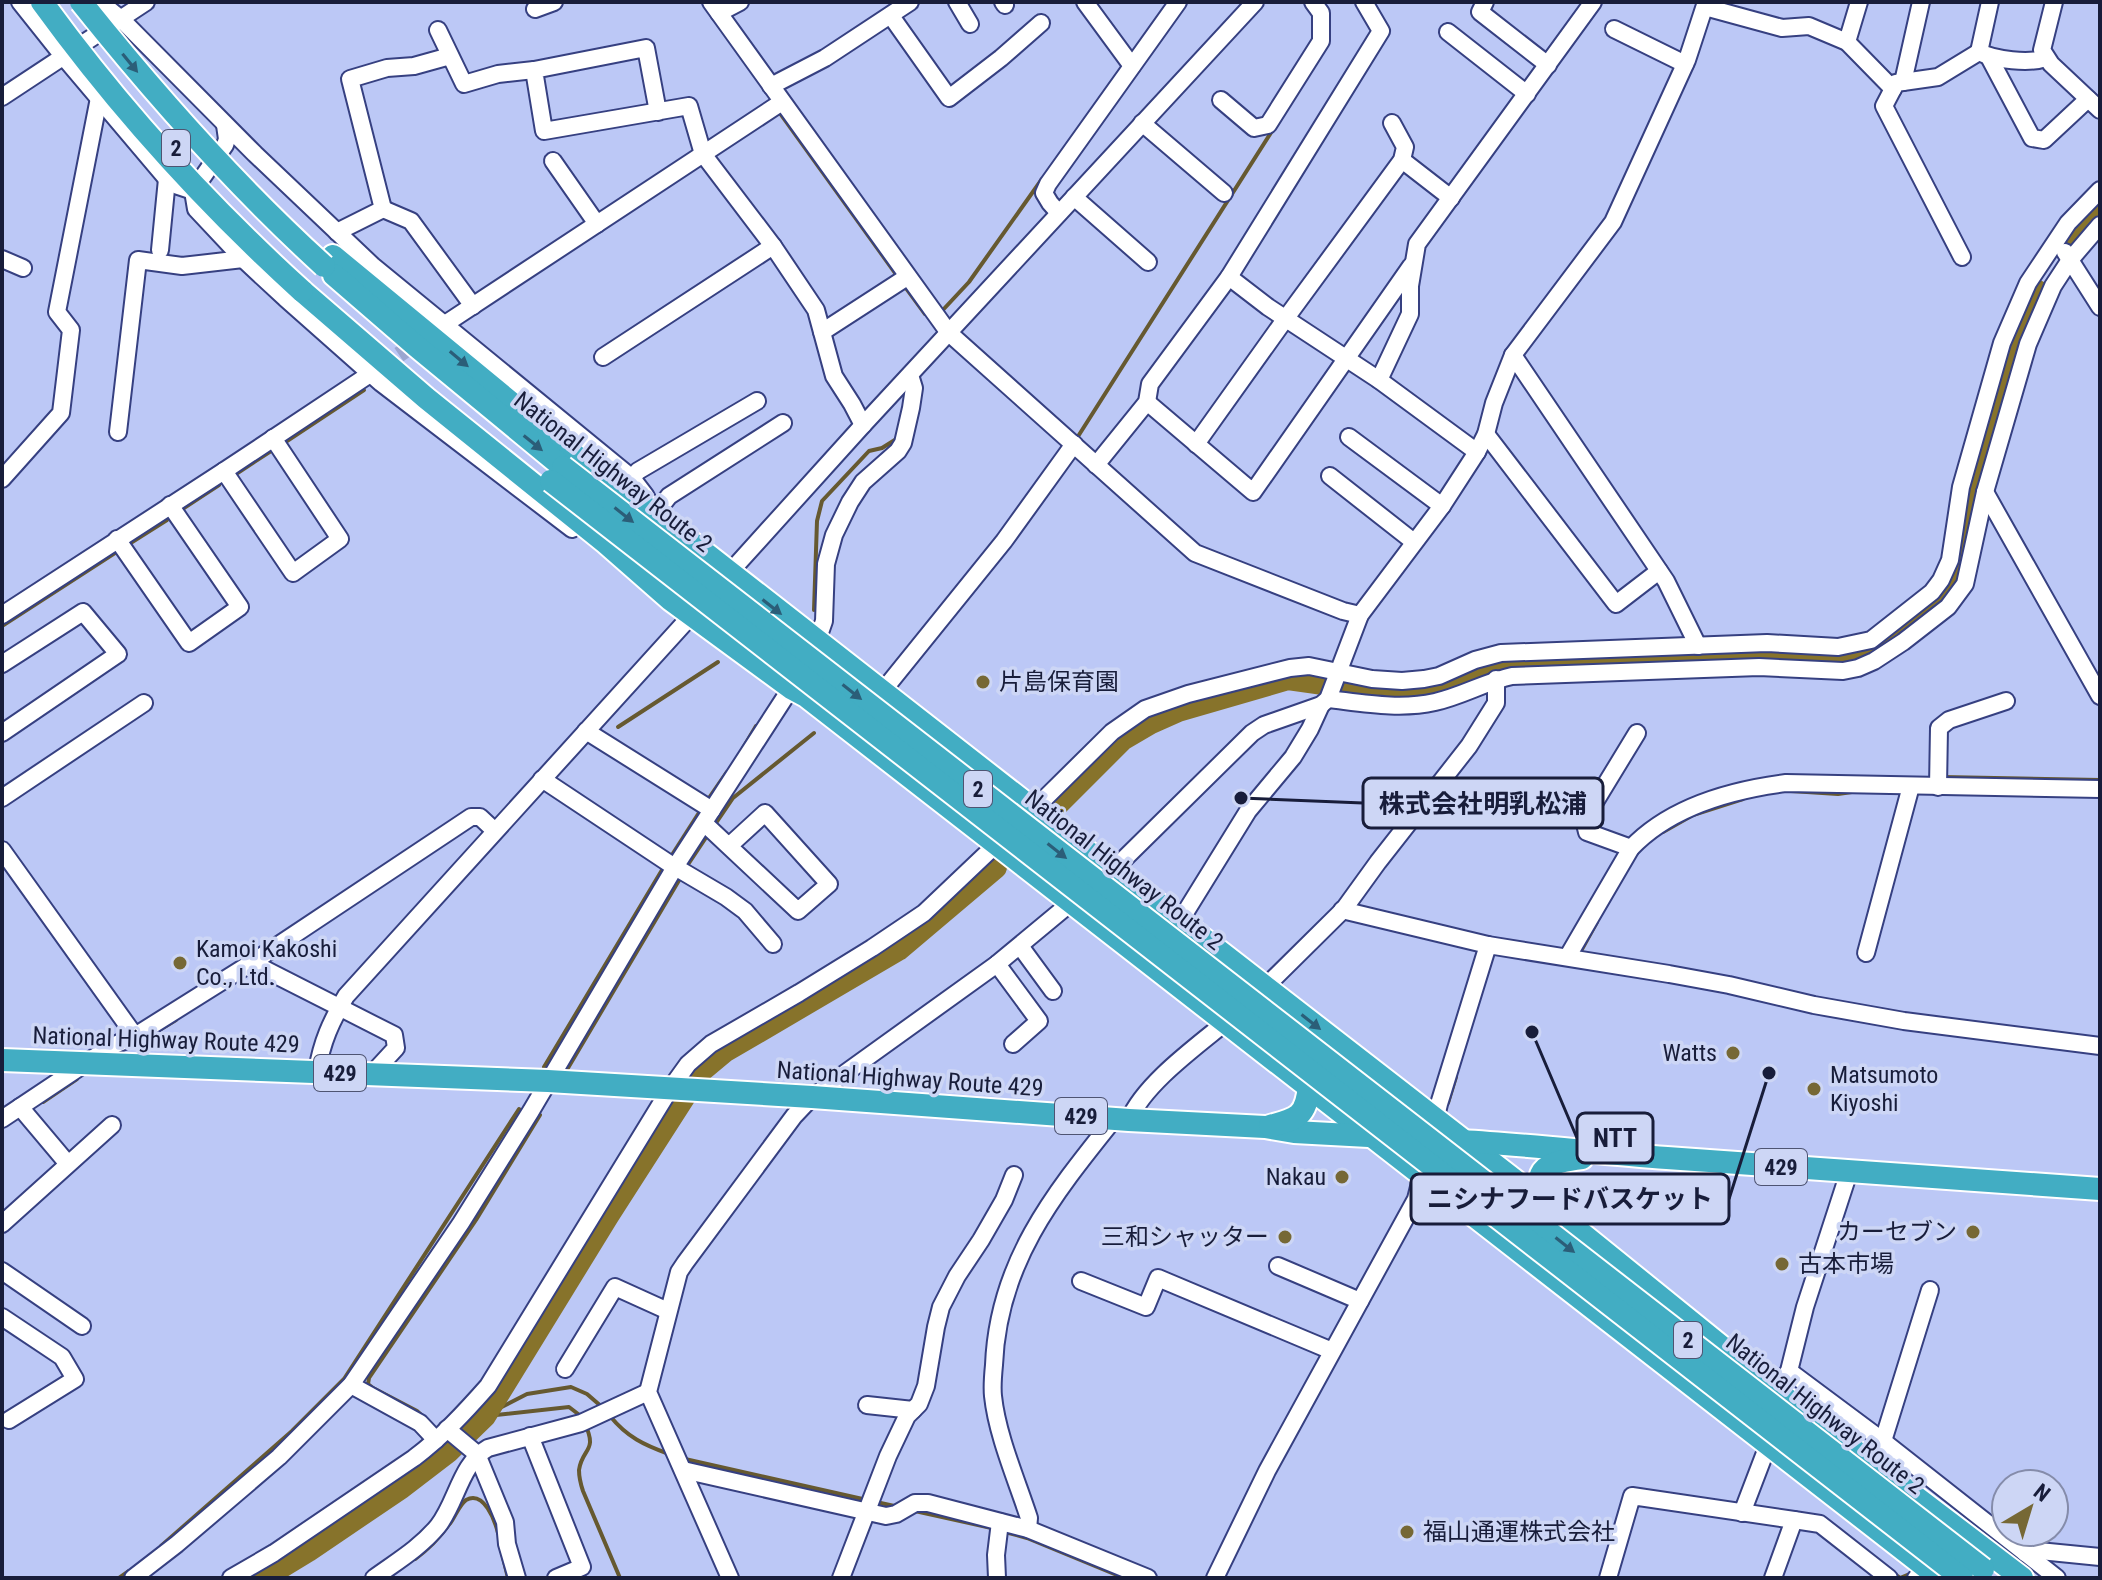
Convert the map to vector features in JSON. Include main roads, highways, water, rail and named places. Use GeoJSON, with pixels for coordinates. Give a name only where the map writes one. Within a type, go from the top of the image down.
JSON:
{"type":"FeatureCollection","features":[{"type":"Feature","properties":{"kind":"highway"},"geometry":{"type":"LineString","coordinates":[[42,2],[120,103],[210,204],[318,274],[655,514],[1417,1106],[1424,1125],[1419,1135],[1438,1136],[1545,1204],[1775,1390],[2022,1578]]}},
{"type":"Feature","properties":{"kind":"highway","name":"National Highway Route 2"},"geometry":{"type":"LineString","coordinates":[[53,2],[114,78],[220,196],[265,241],[318,274]]}},
{"type":"Feature","properties":{"kind":"highway","name":"National Highway Route 2"},"geometry":{"type":"LineString","coordinates":[[81,2],[150,87],[277,224],[318,274],[405,363],[557,474],[1989,1574]]}},
{"type":"Feature","properties":{"kind":"highway"},"geometry":{"type":"LineString","coordinates":[[318,274],[426,398],[606,543],[671,600],[806,696],[1577,1295],[1768,1445],[1925,1578]]}},
{"type":"Feature","properties":{"kind":"highway","name":"National Highway Route 2"},"geometry":{"type":"LineString","coordinates":[[557,474],[1962,1578]]}},
{"type":"Feature","properties":{"kind":"highway","name":"National Highway Route 429"},"geometry":{"type":"LineString","coordinates":[[2,1060],[548,1081],[812,1097],[1374,1137],[1438,1136],[1849,1172],[2100,1189]]}},
{"type":"Feature","properties":{"kind":"highway"},"geometry":{"type":"LineString","coordinates":[[1265,1127],[1299,1117],[1309,1086]]}},
{"type":"Feature","properties":{"kind":"highway"},"geometry":{"type":"LineString","coordinates":[[1438,1136],[1442,1145],[1433,1170],[1438,1183],[1451,1197]]}},
{"type":"Feature","properties":{"kind":"highway"},"geometry":{"type":"LineString","coordinates":[[1545,1204],[1539,1190],[1540,1177],[1546,1168],[1555,1162],[1602,1152]]}},
{"type":"Feature","properties":{"kind":"waterway"},"geometry":{"type":"LineString","coordinates":[[777,109],[898,277]]}},
{"type":"Feature","properties":{"kind":"waterway"},"geometry":{"type":"LineString","coordinates":[[1077,438],[1272,131]]}},
{"type":"Feature","properties":{"kind":"waterway"},"geometry":{"type":"LineString","coordinates":[[941,312],[969,282],[1042,179]]}},
{"type":"Feature","properties":{"kind":"waterway"},"geometry":{"type":"LineString","coordinates":[[2070,241],[2100,208]]}},
{"type":"Feature","properties":{"kind":"waterway"},"geometry":{"type":"LineString","coordinates":[[903,284],[925,314]]}},
{"type":"Feature","properties":{"kind":"waterway"},"geometry":{"type":"LineString","coordinates":[[1056,805],[1122,739],[1151,722],[1178,710],[1288,678],[1402,694],[1421,693],[1498,665],[1750,653],[1849,658],[1871,650],[1933,605],[1951,587],[1974,484],[2008,366],[2037,292]]}},
{"type":"Feature","properties":{"kind":"waterway"},"geometry":{"type":"LineString","coordinates":[[284,443],[364,390]]}},
{"type":"Feature","properties":{"kind":"waterway"},"geometry":{"type":"LineString","coordinates":[[814,610],[817,521],[822,501],[869,451],[882,448],[898,438]]}},
{"type":"Feature","properties":{"kind":"waterway"},"geometry":{"type":"LineString","coordinates":[[236,474],[271,451]]}},
{"type":"Feature","properties":{"kind":"waterway"},"geometry":{"type":"LineString","coordinates":[[181,510],[219,485]]}},
{"type":"Feature","properties":{"kind":"waterway"},"geometry":{"type":"LineString","coordinates":[[129,544],[167,520]]}},
{"type":"Feature","properties":{"kind":"waterway"},"geometry":{"type":"LineString","coordinates":[[2,626],[118,551]]}},
{"type":"Feature","properties":{"kind":"waterway"},"geometry":{"type":"LineString","coordinates":[[618,727],[718,662]]}},
{"type":"Feature","properties":{"kind":"waterway"},"geometry":{"type":"LineString","coordinates":[[743,748],[756,726]]}},
{"type":"Feature","properties":{"kind":"waterway"},"geometry":{"type":"LineString","coordinates":[[714,826],[733,798],[814,733]]}},
{"type":"Feature","properties":{"kind":"waterway"},"geometry":{"type":"LineString","coordinates":[[707,801],[727,772]]}},
{"type":"Feature","properties":{"kind":"waterway"},"geometry":{"type":"LineString","coordinates":[[1942,777],[2100,780]]}},
{"type":"Feature","properties":{"kind":"waterway"},"geometry":{"type":"LineString","coordinates":[[1791,791],[1852,792]]}},
{"type":"Feature","properties":{"kind":"waterway"},"geometry":{"type":"LineString","coordinates":[[1663,832],[1693,815],[1743,799]]}},
{"type":"Feature","properties":{"kind":"waterway"},"geometry":{"type":"LineString","coordinates":[[670,858],[702,808]]}},
{"type":"Feature","properties":{"kind":"waterway"},"geometry":{"type":"LineString","coordinates":[[685,869],[709,833]]}},
{"type":"Feature","properties":{"kind":"waterway"},"geometry":{"type":"LineString","coordinates":[[544,1067],[665,865]]}},
{"type":"Feature","properties":{"kind":"waterway"},"geometry":{"type":"LineString","coordinates":[[262,1578],[401,1487],[448,1451],[484,1416],[700,1071],[724,1051],[898,949],[995,867]]}},
{"type":"Feature","properties":{"kind":"waterway"},"geometry":{"type":"LineString","coordinates":[[568,1068],[681,877]]}},
{"type":"Feature","properties":{"kind":"waterway"},"geometry":{"type":"LineString","coordinates":[[1581,951],[1597,922]]}},
{"type":"Feature","properties":{"kind":"waterway"},"geometry":{"type":"LineString","coordinates":[[136,1044],[176,1020]]}},
{"type":"Feature","properties":{"kind":"waterway"},"geometry":{"type":"LineString","coordinates":[[1448,1103],[1456,1077]]}},
{"type":"Feature","properties":{"kind":"waterway"},"geometry":{"type":"LineString","coordinates":[[43,1102],[77,1079]]}},
{"type":"Feature","properties":{"kind":"waterway"},"geometry":{"type":"LineString","coordinates":[[161,1546],[292,1431],[344,1379],[519,1109]]}},
{"type":"Feature","properties":{"kind":"waterway"},"geometry":{"type":"LineString","coordinates":[[429,1422],[417,1411],[373,1388],[368,1384],[369,1378],[476,1220],[540,1115]]}},
{"type":"Feature","properties":{"kind":"waterway"},"geometry":{"type":"LineString","coordinates":[[484,1416],[527,1394],[571,1387],[587,1394],[602,1407]]}},
{"type":"Feature","properties":{"kind":"waterway"},"geometry":{"type":"LineString","coordinates":[[487,1416],[569,1407],[582,1417]]}},
{"type":"Feature","properties":{"kind":"waterway"},"geometry":{"type":"LineString","coordinates":[[610,1416],[636,1440],[669,1454]]}},
{"type":"Feature","properties":{"kind":"waterway"},"geometry":{"type":"LineString","coordinates":[[585,1424],[590,1445],[579,1470],[581,1484],[620,1578]]}},
{"type":"Feature","properties":{"kind":"waterway"},"geometry":{"type":"LineString","coordinates":[[440,1440],[448,1451]]}},
{"type":"Feature","properties":{"kind":"waterway"},"geometry":{"type":"LineString","coordinates":[[685,1459],[867,1500]]}},
{"type":"Feature","properties":{"kind":"waterway"},"geometry":{"type":"LineString","coordinates":[[415,1559],[439,1537],[462,1504],[472,1498],[483,1503],[498,1533]]}},
{"type":"Feature","properties":{"kind":"waterway"},"geometry":{"type":"LineString","coordinates":[[876,1502],[899,1507]]}},
{"type":"Feature","properties":{"kind":"waterway"},"geometry":{"type":"LineString","coordinates":[[915,1511],[996,1529]]}},
{"type":"Feature","properties":{"kind":"waterway"},"geometry":{"type":"LineString","coordinates":[[1005,1532],[1124,1578]]}},
{"type":"Feature","properties":{"kind":"waterway"},"geometry":{"type":"LineString","coordinates":[[501,1549],[508,1578]]}},
{"type":"Feature","properties":{"kind":"waterway"},"geometry":{"type":"LineString","coordinates":[[119,1578],[129,1571]]}},
{"type":"Feature","properties":{"kind":"waterway"},"geometry":{"type":"LineString","coordinates":[[1893,1573],[1900,1578],[1912,1573]]}},
{"type":"Feature","properties":{"kind":"tunnel"},"geometry":{"type":"LineString","coordinates":[[379,368],[422,339]]}},
{"type":"Feature","properties":{"kind":"place","name":"片島保育園"},"geometry":{"type":"Point","coordinates":[983,682]}},
{"type":"Feature","properties":{"kind":"place","name":"株式会社明乳松浦"},"geometry":{"type":"Point","coordinates":[1241,798]}},
{"type":"Feature","properties":{"kind":"place","name":"Kamoi Kakoshi Co., Ltd."},"geometry":{"type":"Point","coordinates":[180,963]}},
{"type":"Feature","properties":{"kind":"place","name":"NTT"},"geometry":{"type":"Point","coordinates":[1532,1032]}},
{"type":"Feature","properties":{"kind":"place","name":"Watts"},"geometry":{"type":"Point","coordinates":[1733,1053]}},
{"type":"Feature","properties":{"kind":"place","name":"ニシナフードバスケット"},"geometry":{"type":"Point","coordinates":[1769,1073]}},
{"type":"Feature","properties":{"kind":"place","name":"Matsumoto Kiyoshi"},"geometry":{"type":"Point","coordinates":[1814,1089]}},
{"type":"Feature","properties":{"kind":"place","name":"Nakau"},"geometry":{"type":"Point","coordinates":[1342,1177]}},
{"type":"Feature","properties":{"kind":"place","name":"カーセブン"},"geometry":{"type":"Point","coordinates":[1973,1232]}},
{"type":"Feature","properties":{"kind":"place","name":"三和シャッター"},"geometry":{"type":"Point","coordinates":[1285,1237]}},
{"type":"Feature","properties":{"kind":"place","name":"古本市場"},"geometry":{"type":"Point","coordinates":[1782,1264]}},
{"type":"Feature","properties":{"kind":"place","name":"福山通運株式会社"},"geometry":{"type":"Point","coordinates":[1407,1532]}}]}
